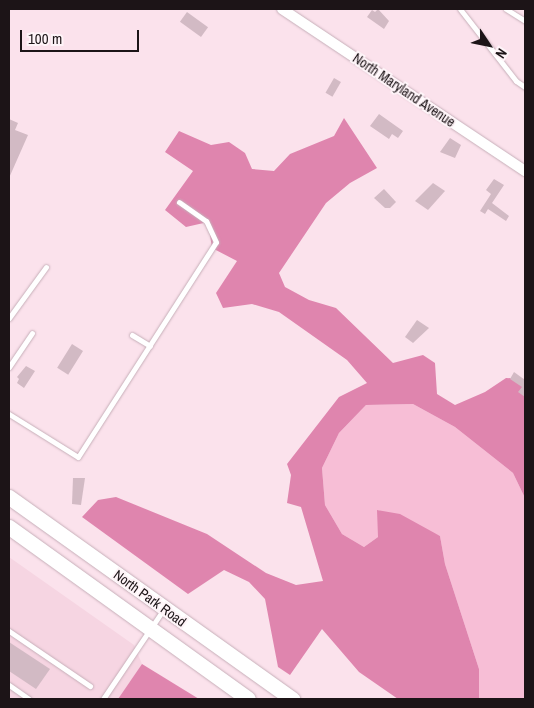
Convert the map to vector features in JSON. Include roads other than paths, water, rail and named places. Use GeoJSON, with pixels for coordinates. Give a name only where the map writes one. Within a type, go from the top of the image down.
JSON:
{"type":"FeatureCollection","features":[{"type":"Feature","properties":{"kind":"main road","name":"North Park Road"},"geometry":{"type":"LineString","coordinates":[[9,497],[292,699]]}},
{"type":"Feature","properties":{"kind":"main road","name":"North Park Road"},"geometry":{"type":"LineString","coordinates":[[10,530],[248,699]]}},
{"type":"Feature","properties":{"kind":"street","name":"North Maryland Avenue"},"geometry":{"type":"LineString","coordinates":[[282,9],[525,171]]}},
{"type":"Feature","properties":{"kind":"lane"},"geometry":{"type":"LineString","coordinates":[[460,9],[516,81],[525,87]]}},
{"type":"Feature","properties":{"kind":"lane"},"geometry":{"type":"LineString","coordinates":[[506,9],[525,21]]}},
{"type":"Feature","properties":{"kind":"lane"},"geometry":{"type":"LineString","coordinates":[[9,414],[78,457],[216,242],[206,221],[180,202]]}},
{"type":"Feature","properties":{"kind":"lane"},"geometry":{"type":"LineString","coordinates":[[9,318],[46,267]]}},
{"type":"Feature","properties":{"kind":"lane"},"geometry":{"type":"LineString","coordinates":[[9,367],[32,333]]}},
{"type":"Feature","properties":{"kind":"lane"},"geometry":{"type":"LineString","coordinates":[[132,335],[150,346]]}},
{"type":"Feature","properties":{"kind":"lane"},"geometry":{"type":"LineString","coordinates":[[103,699],[164,608]]}},
{"type":"Feature","properties":{"kind":"lane"},"geometry":{"type":"LineString","coordinates":[[9,631],[90,686]]}},
{"type":"Feature","properties":{"kind":"lane"},"geometry":{"type":"LineString","coordinates":[[9,685],[30,699]]}}]}
